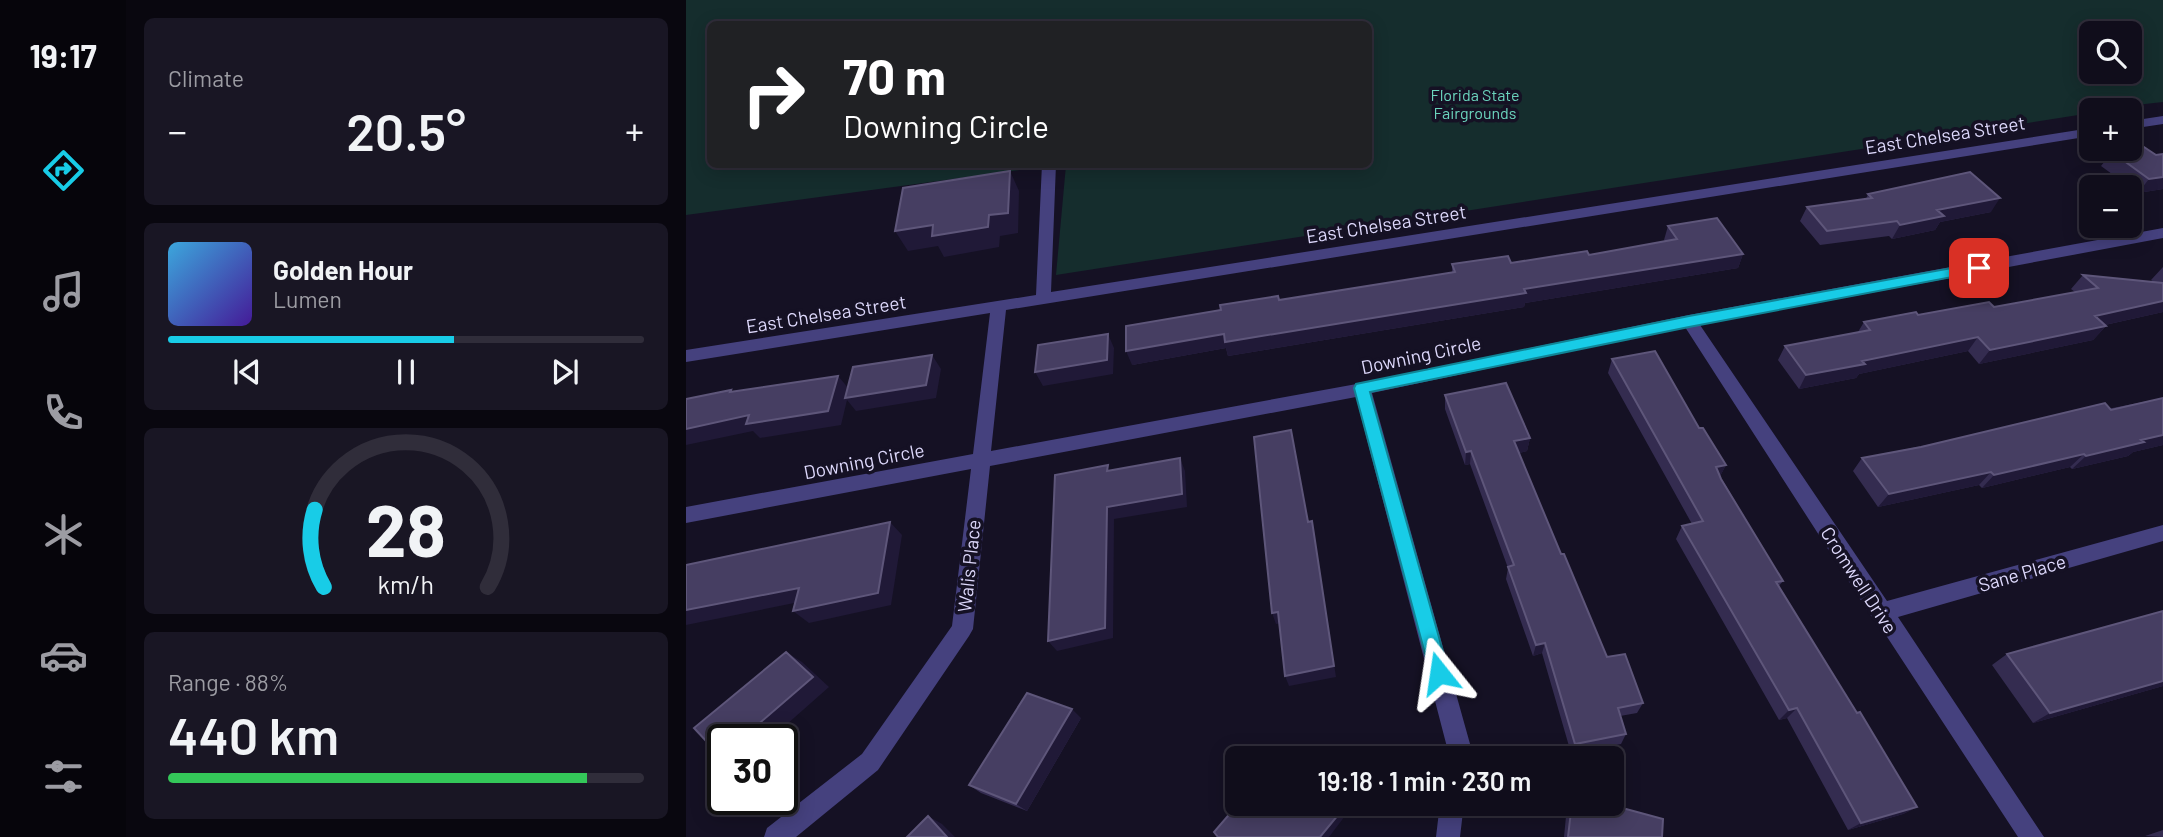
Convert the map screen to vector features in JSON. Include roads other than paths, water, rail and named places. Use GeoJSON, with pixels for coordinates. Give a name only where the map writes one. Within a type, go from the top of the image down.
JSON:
{"type":"FeatureCollection","features":[{"type":"Feature","properties":{"kind":"street"},"geometry":{"type":"LineString","coordinates":[[2142,123],[2163,120]]}},
{"type":"Feature","properties":{"kind":"street","name":"East Chelsea Street"},"geometry":{"type":"LineString","coordinates":[[686,356],[2079,134]]}},
{"type":"Feature","properties":{"kind":"street"},"geometry":{"type":"LineString","coordinates":[[1043,299],[1049,168]]}},
{"type":"Feature","properties":{"kind":"street","name":"Downing Circle"},"geometry":{"type":"LineString","coordinates":[[686,515],[1362,388],[1689,321],[2163,233]]}},
{"type":"Feature","properties":{"kind":"street","name":"Walis Place"},"geometry":{"type":"LineString","coordinates":[[776,837],[870,762],[962,629],[999,306]]}},
{"type":"Feature","properties":{"kind":"street","name":"Cromwell Drive"},"geometry":{"type":"LineString","coordinates":[[1689,321],[2032,837]]}},
{"type":"Feature","properties":{"kind":"street"},"geometry":{"type":"LineString","coordinates":[[1362,388],[1459,746]]}},
{"type":"Feature","properties":{"kind":"street","name":"Sane Place"},"geometry":{"type":"LineString","coordinates":[[1880,612],[2163,533]]}},
{"type":"Feature","properties":{"kind":"street"},"geometry":{"type":"LineString","coordinates":[[1448,837],[1450,816]]}},
{"type":"Feature","properties":{"kind":"park label","name":"Florida State Fairgrounds"},"geometry":{"type":"Point","coordinates":[1475,104]}}]}
